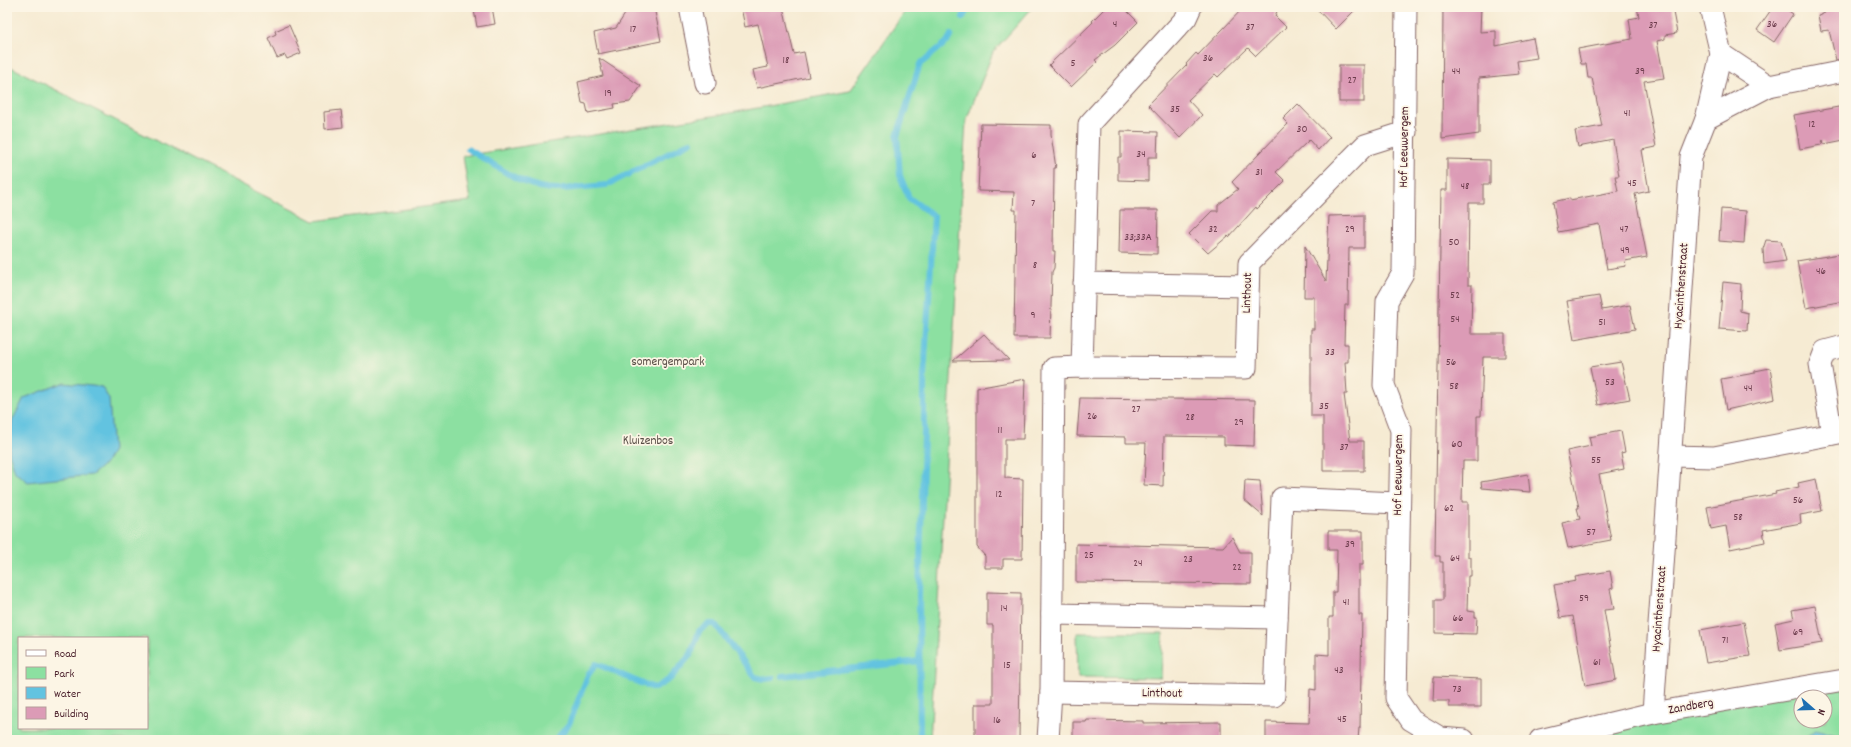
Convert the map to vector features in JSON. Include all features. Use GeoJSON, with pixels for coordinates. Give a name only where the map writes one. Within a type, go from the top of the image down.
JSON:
{"type":"FeatureCollection","features":[{"type":"Feature","properties":{"kind":"street"},"geometry":{"type":"LineString","coordinates":[[690,7],[706,83]]}},
{"type":"Feature","properties":{"kind":"street"},"geometry":{"type":"LineString","coordinates":[[1082,367],[1089,124],[1186,18],[1192,7]]}},
{"type":"Feature","properties":{"kind":"street","name":"Hof Leeuwergem"},"geometry":{"type":"LineString","coordinates":[[1406,7],[1406,132],[1403,273],[1387,301],[1384,385],[1401,430],[1398,503],[1396,698],[1412,720],[1441,738],[1464,740]]}},
{"type":"Feature","properties":{"kind":"street","name":"Hyacinthenstraat"},"geometry":{"type":"LineString","coordinates":[[1654,713],[1691,157],[1706,119],[1721,54],[1710,7]]}},
{"type":"Feature","properties":{"kind":"street"},"geometry":{"type":"LineString","coordinates":[[1721,54],[1769,86]]}},
{"type":"Feature","properties":{"kind":"street"},"geometry":{"type":"LineString","coordinates":[[1706,119],[1769,86],[1844,71]]}},
{"type":"Feature","properties":{"kind":"street","name":"Linthout"},"geometry":{"type":"LineString","coordinates":[[1398,503],[1282,498],[1274,696],[1051,692],[1054,368],[1246,368],[1249,263],[1365,146],[1406,132]]}},
{"type":"Feature","properties":{"kind":"street"},"geometry":{"type":"LineString","coordinates":[[1084,282],[1248,286]]}},
{"type":"Feature","properties":{"kind":"street"},"geometry":{"type":"LineString","coordinates":[[1670,456],[1714,457],[1838,433],[1820,364],[1825,351],[1844,346]]}},
{"type":"Feature","properties":{"kind":"street"},"geometry":{"type":"LineString","coordinates":[[1052,614],[1277,618]]}},
{"type":"Feature","properties":{"kind":"street","name":"Zandberg"},"geometry":{"type":"LineString","coordinates":[[1540,740],[1654,713],[1844,680]]}},
{"type":"Feature","properties":{"kind":"street"},"geometry":{"type":"LineString","coordinates":[[1048,740],[1051,692]]}},
{"type":"Feature","properties":{"kind":"green space","name":"Kluizenbos"},"geometry":{"type":"Polygon","coordinates":[[[908,7],[1033,7],[993,52],[966,121],[930,740],[7,740],[7,65],[314,221],[470,201],[463,156],[725,114],[850,91],[908,7]]]}},
{"type":"Feature","properties":{"kind":"green space"},"geometry":{"type":"Polygon","coordinates":[[[1077,633],[1163,633],[1161,678],[1078,677],[1077,633]]]}},
{"type":"Feature","properties":{"kind":"green space"},"geometry":{"type":"Polygon","coordinates":[[[1844,680],[1844,740],[1540,740],[1793,690],[1793,729],[1833,729],[1833,689],[1798,689],[1844,680]]]}},
{"type":"Feature","properties":{"kind":"water"},"geometry":{"type":"Polygon","coordinates":[[[63,383],[102,387],[109,399],[113,450],[106,463],[92,475],[28,482],[15,472],[9,453],[12,421],[24,398],[63,383]]]}},
{"type":"Feature","properties":{"kind":"water"},"geometry":{"type":"Polygon","coordinates":[[[1815,730],[1840,736],[1842,740],[1802,740],[1815,730]]]}},
{"type":"Feature","properties":{"kind":"building"},"geometry":{"type":"Polygon","coordinates":[[[492,7],[495,24],[477,27],[474,10],[492,7]]]}},
{"type":"Feature","properties":{"kind":"building"},"geometry":{"type":"Polygon","coordinates":[[[654,7],[661,41],[598,54],[594,33],[616,28],[627,11],[654,7]]]}},
{"type":"Feature","properties":{"kind":"building"},"geometry":{"type":"Polygon","coordinates":[[[741,7],[783,7],[794,54],[804,52],[809,77],[757,88],[753,70],[768,67],[758,24],[745,27],[741,7]]]}},
{"type":"Feature","properties":{"kind":"building"},"geometry":{"type":"Polygon","coordinates":[[[1106,7],[1123,7],[1138,22],[1115,45],[1095,60],[1097,62],[1071,87],[1049,65],[1093,22],[1092,21],[1106,7]]]}},
{"type":"Feature","properties":{"kind":"building"},"geometry":{"type":"Polygon","coordinates":[[[1244,7],[1279,7],[1275,16],[1286,27],[1256,56],[1248,48],[1218,77],[1215,74],[1188,100],[1202,115],[1180,138],[1148,105],[1187,65],[1186,64],[1196,53],[1198,55],[1244,7]]]}},
{"type":"Feature","properties":{"kind":"building"},"geometry":{"type":"Polygon","coordinates":[[[1315,7],[1358,7],[1336,29],[1315,7]]]}},
{"type":"Feature","properties":{"kind":"building"},"geometry":{"type":"Polygon","coordinates":[[[1443,7],[1481,7],[1480,32],[1496,31],[1496,46],[1533,38],[1537,58],[1517,61],[1519,74],[1479,78],[1479,134],[1442,139],[1443,7]]]}},
{"type":"Feature","properties":{"kind":"building"},"geometry":{"type":"Polygon","coordinates":[[[1637,7],[1672,7],[1677,33],[1665,35],[1665,39],[1657,41],[1664,78],[1644,81],[1656,147],[1642,150],[1649,191],[1635,194],[1647,257],[1625,261],[1626,266],[1607,269],[1599,224],[1558,232],[1553,202],[1618,191],[1615,176],[1619,176],[1613,140],[1578,147],[1575,131],[1602,126],[1592,78],[1588,78],[1586,64],[1581,64],[1578,49],[1632,39],[1629,19],[1639,17],[1637,7]]]}},
{"type":"Feature","properties":{"kind":"building"},"geometry":{"type":"Polygon","coordinates":[[[1773,7],[1783,7],[1793,14],[1774,42],[1757,30],[1773,7]]]}},
{"type":"Feature","properties":{"kind":"building"},"geometry":{"type":"Polygon","coordinates":[[[1824,7],[1844,7],[1844,59],[1836,60],[1829,30],[1821,31],[1818,15],[1825,13],[1824,7]]]}},
{"type":"Feature","properties":{"kind":"building"},"geometry":{"type":"Polygon","coordinates":[[[289,25],[301,53],[287,59],[285,55],[277,58],[268,38],[276,34],[275,31],[289,25]]]}},
{"type":"Feature","properties":{"kind":"building"},"geometry":{"type":"Polygon","coordinates":[[[599,58],[641,86],[630,102],[614,104],[615,108],[588,113],[586,104],[582,103],[578,82],[603,76],[599,58]]]}},
{"type":"Feature","properties":{"kind":"building"},"geometry":{"type":"Polygon","coordinates":[[[1339,65],[1364,65],[1364,102],[1339,102],[1339,65]]]}},
{"type":"Feature","properties":{"kind":"building"},"geometry":{"type":"Polygon","coordinates":[[[1298,104],[1330,137],[1318,150],[1309,140],[1276,172],[1285,181],[1257,209],[1256,207],[1229,237],[1228,236],[1208,253],[1189,234],[1212,211],[1218,211],[1218,205],[1238,189],[1232,182],[1288,124],[1283,119],[1298,104]]]}},
{"type":"Feature","properties":{"kind":"building"},"geometry":{"type":"Polygon","coordinates":[[[1844,106],[1844,140],[1824,144],[1823,140],[1821,145],[1800,149],[1794,115],[1844,106]]]}},
{"type":"Feature","properties":{"kind":"building"},"geometry":{"type":"Polygon","coordinates":[[[341,110],[343,127],[325,129],[324,112],[341,110]]]}},
{"type":"Feature","properties":{"kind":"building"},"geometry":{"type":"Polygon","coordinates":[[[981,124],[1051,125],[1056,168],[1054,168],[1053,251],[1055,251],[1054,268],[1052,272],[1050,338],[1014,338],[1016,210],[1013,210],[1014,192],[978,191],[981,124]]]}},
{"type":"Feature","properties":{"kind":"building"},"geometry":{"type":"Polygon","coordinates":[[[1121,131],[1158,132],[1157,157],[1148,157],[1148,181],[1118,180],[1118,157],[1121,157],[1121,131]]]}},
{"type":"Feature","properties":{"kind":"building"},"geometry":{"type":"Polygon","coordinates":[[[1447,159],[1490,160],[1490,184],[1483,184],[1483,203],[1469,203],[1468,285],[1472,285],[1471,334],[1505,334],[1505,357],[1483,357],[1481,416],[1477,416],[1477,461],[1463,461],[1462,502],[1468,502],[1468,557],[1471,557],[1471,576],[1468,576],[1467,611],[1475,612],[1475,617],[1477,617],[1476,634],[1435,633],[1435,600],[1443,600],[1443,562],[1440,562],[1440,556],[1435,556],[1441,190],[1447,190],[1447,159]]]}},
{"type":"Feature","properties":{"kind":"building"},"geometry":{"type":"Polygon","coordinates":[[[1721,209],[1746,211],[1744,243],[1719,241],[1721,209]]]}},
{"type":"Feature","properties":{"kind":"building"},"geometry":{"type":"Polygon","coordinates":[[[1120,210],[1158,210],[1157,254],[1119,253],[1120,210]]]}},
{"type":"Feature","properties":{"kind":"building"},"geometry":{"type":"Polygon","coordinates":[[[1364,215],[1364,248],[1349,248],[1348,305],[1345,305],[1344,344],[1348,344],[1348,362],[1345,362],[1347,394],[1344,394],[1350,441],[1364,441],[1364,471],[1323,471],[1323,416],[1311,416],[1311,329],[1314,329],[1314,297],[1304,297],[1305,246],[1326,281],[1329,216],[1364,215]]]}},
{"type":"Feature","properties":{"kind":"building"},"geometry":{"type":"Polygon","coordinates":[[[1766,240],[1781,241],[1786,261],[1764,264],[1763,249],[1766,240]]]}},
{"type":"Feature","properties":{"kind":"building"},"geometry":{"type":"Polygon","coordinates":[[[1839,254],[1844,284],[1844,301],[1806,308],[1797,261],[1839,254]]]}},
{"type":"Feature","properties":{"kind":"building"},"geometry":{"type":"Polygon","coordinates":[[[1723,282],[1741,284],[1740,311],[1748,313],[1747,331],[1719,329],[1723,282]]]}},
{"type":"Feature","properties":{"kind":"building"},"geometry":{"type":"Polygon","coordinates":[[[1599,296],[1602,310],[1630,305],[1635,329],[1574,340],[1567,301],[1599,296]]]}},
{"type":"Feature","properties":{"kind":"building"},"geometry":{"type":"Polygon","coordinates":[[[984,334],[1009,360],[953,361],[984,334]]]}},
{"type":"Feature","properties":{"kind":"building"},"geometry":{"type":"Polygon","coordinates":[[[1621,362],[1630,399],[1598,405],[1590,367],[1621,362]]]}},
{"type":"Feature","properties":{"kind":"building"},"geometry":{"type":"Polygon","coordinates":[[[1770,368],[1775,399],[1726,410],[1721,379],[1755,373],[1755,371],[1770,368]]]}},
{"type":"Feature","properties":{"kind":"building"},"geometry":{"type":"Polygon","coordinates":[[[1025,379],[1023,439],[1005,439],[1005,478],[1023,479],[1022,559],[1003,559],[1003,568],[985,568],[985,556],[977,547],[977,388],[1025,379]]]}},
{"type":"Feature","properties":{"kind":"building"},"geometry":{"type":"Polygon","coordinates":[[[1080,398],[1255,400],[1254,446],[1224,445],[1224,437],[1164,436],[1163,486],[1144,485],[1146,443],[1126,443],[1126,437],[1077,436],[1080,398]]]}},
{"type":"Feature","properties":{"kind":"building"},"geometry":{"type":"Polygon","coordinates":[[[1621,431],[1625,452],[1621,453],[1624,469],[1599,474],[1611,540],[1568,548],[1562,523],[1580,519],[1567,451],[1591,446],[1589,437],[1621,431]]]}},
{"type":"Feature","properties":{"kind":"building"},"geometry":{"type":"Polygon","coordinates":[[[1528,474],[1530,492],[1482,488],[1481,482],[1528,474]]]}},
{"type":"Feature","properties":{"kind":"building"},"geometry":{"type":"Polygon","coordinates":[[[1816,479],[1822,511],[1800,515],[1801,523],[1763,530],[1765,542],[1730,549],[1726,526],[1711,529],[1707,507],[1776,494],[1775,492],[1799,487],[1798,483],[1816,479]]]}},
{"type":"Feature","properties":{"kind":"building"},"geometry":{"type":"Polygon","coordinates":[[[1245,480],[1260,481],[1263,516],[1244,500],[1245,480]]]}},
{"type":"Feature","properties":{"kind":"building"},"geometry":{"type":"Polygon","coordinates":[[[1328,531],[1363,531],[1363,565],[1359,565],[1359,615],[1362,615],[1360,728],[1358,740],[1266,740],[1266,722],[1309,723],[1310,689],[1316,690],[1316,654],[1329,655],[1329,617],[1333,617],[1333,592],[1336,592],[1337,550],[1328,550],[1328,531]]]}},
{"type":"Feature","properties":{"kind":"building"},"geometry":{"type":"Polygon","coordinates":[[[1232,537],[1240,552],[1251,552],[1251,584],[1076,582],[1076,544],[1223,547],[1232,537]]]}},
{"type":"Feature","properties":{"kind":"building"},"geometry":{"type":"Polygon","coordinates":[[[1610,571],[1613,588],[1610,589],[1614,609],[1604,610],[1616,680],[1585,686],[1573,616],[1560,618],[1554,585],[1576,581],[1575,577],[1610,571]]]}},
{"type":"Feature","properties":{"kind":"building"},"geometry":{"type":"Polygon","coordinates":[[[987,592],[1021,593],[1019,740],[975,740],[975,704],[993,704],[993,625],[987,625],[987,592]]]}},
{"type":"Feature","properties":{"kind":"building"},"geometry":{"type":"Polygon","coordinates":[[[1815,606],[1822,643],[1780,650],[1775,623],[1794,619],[1792,610],[1815,606]]]}},
{"type":"Feature","properties":{"kind":"building"},"geometry":{"type":"Polygon","coordinates":[[[1744,622],[1750,656],[1706,663],[1700,630],[1744,622]]]}},
{"type":"Feature","properties":{"kind":"building"},"geometry":{"type":"Polygon","coordinates":[[[1434,677],[1481,679],[1481,707],[1449,707],[1449,701],[1433,701],[1434,677]]]}},
{"type":"Feature","properties":{"kind":"building"},"geometry":{"type":"Polygon","coordinates":[[[1087,720],[1143,721],[1143,723],[1221,722],[1221,740],[1073,740],[1073,722],[1086,722],[1087,720]]]}},
{"type":"Feature","properties":{"kind":"waterway"},"geometry":{"type":"LineString","coordinates":[[963,17],[969,7]]}},
{"type":"Feature","properties":{"kind":"waterway"},"geometry":{"type":"LineString","coordinates":[[920,740],[919,594],[924,435],[924,376],[934,216],[909,198],[900,176],[897,136],[920,64],[947,42],[951,35]]}},
{"type":"Feature","properties":{"kind":"waterway"},"geometry":{"type":"LineString","coordinates":[[611,183],[691,142]]}},
{"type":"Feature","properties":{"kind":"waterway"},"geometry":{"type":"LineString","coordinates":[[468,149],[522,181],[546,188],[558,189]]}},
{"type":"Feature","properties":{"kind":"waterway"},"geometry":{"type":"LineString","coordinates":[[563,189],[606,185]]}},
{"type":"Feature","properties":{"kind":"waterway"},"geometry":{"type":"LineString","coordinates":[[556,740],[569,724],[588,675],[596,664],[655,688],[670,679],[691,654],[699,631],[709,624],[715,624],[755,677],[764,679],[773,678]]}},
{"type":"Feature","properties":{"kind":"waterway"},"geometry":{"type":"LineString","coordinates":[[782,676],[920,661]]}},
{"type":"Feature","properties":{"kind":"park label","name":"somergempark"},"geometry":{"type":"Point","coordinates":[668,362]}}]}
